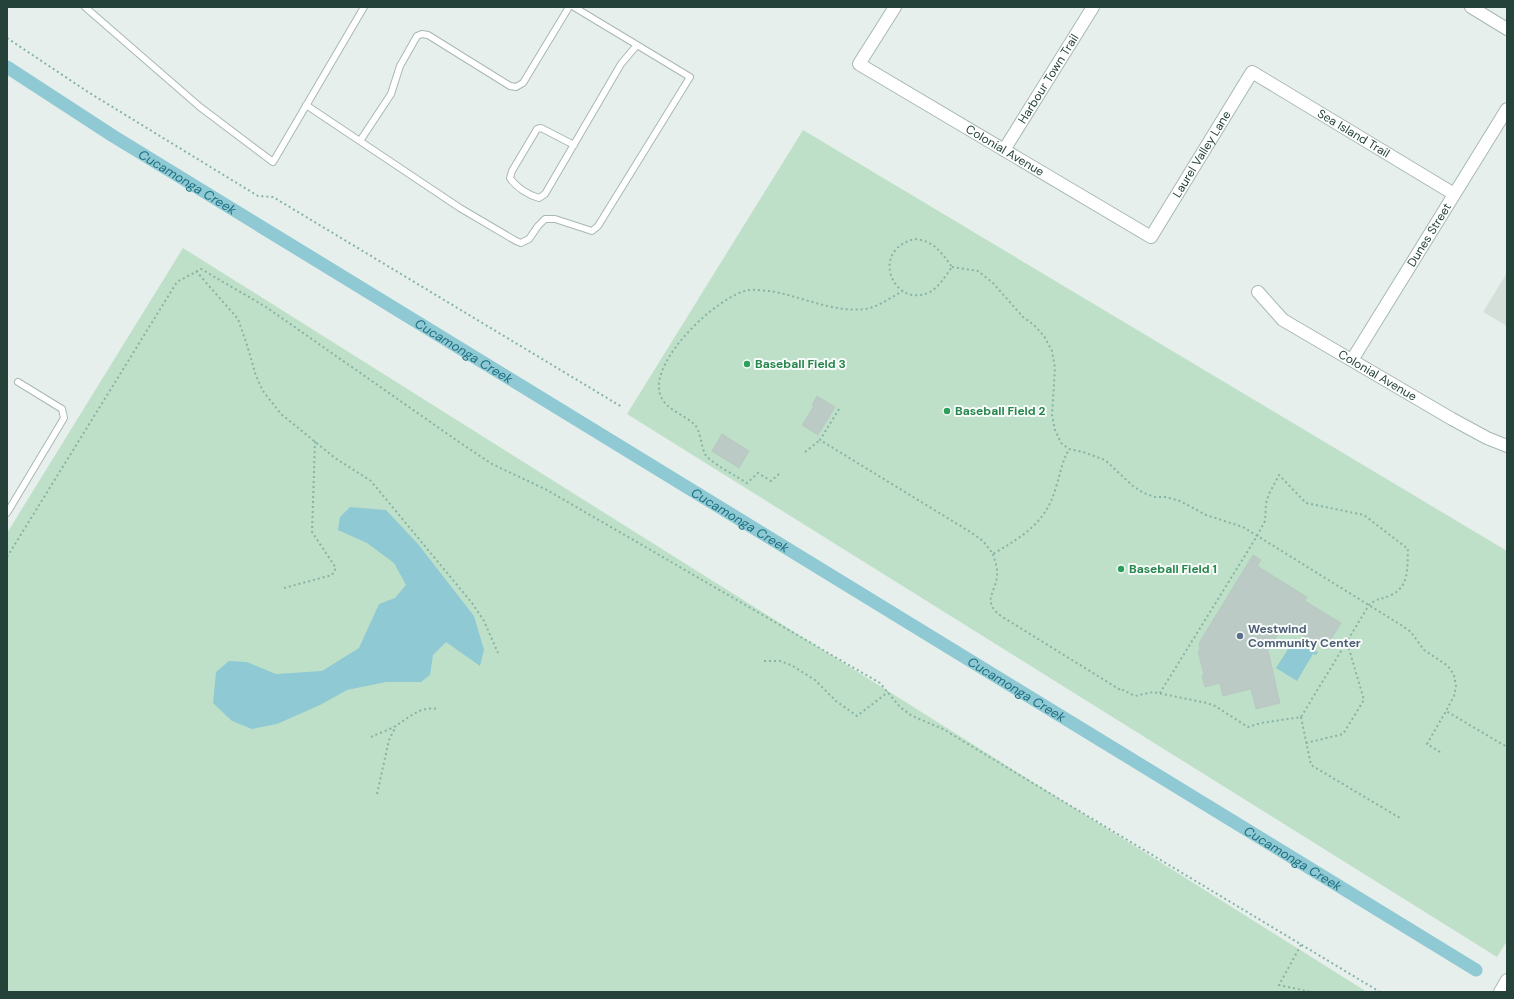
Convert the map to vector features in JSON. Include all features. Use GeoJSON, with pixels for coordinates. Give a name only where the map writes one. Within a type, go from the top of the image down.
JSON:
{"type":"FeatureCollection","features":[{"type":"Feature","properties":{"kind":"street","name":"Colonial Avenue"},"geometry":{"type":"LineString","coordinates":[[894,7],[859,64],[1151,237]]}},
{"type":"Feature","properties":{"kind":"street","name":"Harbour Town Trail"},"geometry":{"type":"LineString","coordinates":[[1004,150],[1094,7]]}},
{"type":"Feature","properties":{"kind":"street"},"geometry":{"type":"LineString","coordinates":[[1470,7],[1507,29]]}},
{"type":"Feature","properties":{"kind":"street","name":"Sea Island Trail"},"geometry":{"type":"LineString","coordinates":[[1252,72],[1454,194]]}},
{"type":"Feature","properties":{"kind":"street","name":"Laurel Valley Lane"},"geometry":{"type":"LineString","coordinates":[[1151,237],[1252,72]]}},
{"type":"Feature","properties":{"kind":"street","name":"Dunes Street"},"geometry":{"type":"LineString","coordinates":[[1352,360],[1507,109]]}},
{"type":"Feature","properties":{"kind":"street","name":"Colonial Avenue"},"geometry":{"type":"LineString","coordinates":[[1258,292],[1283,320],[1452,419],[1487,438],[1507,446]]}},
{"type":"Feature","properties":{"kind":"street"},"geometry":{"type":"LineString","coordinates":[[1500,992],[1507,980]]}},
{"type":"Feature","properties":{"kind":"lane"},"geometry":{"type":"LineString","coordinates":[[85,7],[200,107],[273,162],[364,7]]}},
{"type":"Feature","properties":{"kind":"lane"},"geometry":{"type":"LineString","coordinates":[[360,141],[391,94],[400,66],[417,36],[422,34],[428,35],[510,86],[516,87],[523,83],[570,7]]}},
{"type":"Feature","properties":{"kind":"lane"},"geometry":{"type":"LineString","coordinates":[[306,105],[460,208],[516,241],[521,243],[529,239],[545,219],[555,219],[592,231],[598,226],[690,77],[574,7]]}},
{"type":"Feature","properties":{"kind":"lane"},"geometry":{"type":"LineString","coordinates":[[574,145],[541,128],[537,129],[512,171],[510,178],[514,184],[532,196],[539,198],[545,194],[622,64],[637,45]]}},
{"type":"Feature","properties":{"kind":"lane"},"geometry":{"type":"LineString","coordinates":[[7,513],[64,418],[62,409],[18,382]]}},
{"type":"Feature","properties":{"kind":"path"},"geometry":{"type":"LineString","coordinates":[[7,38],[88,92],[258,196],[273,197],[622,407]]}},
{"type":"Feature","properties":{"kind":"path"},"geometry":{"type":"LineString","coordinates":[[952,267],[937,286],[930,292],[921,295],[903,291],[891,278],[889,269],[890,260],[899,246],[907,241],[920,240],[932,244],[952,267],[978,271],[993,283],[1023,318],[1034,325],[1044,336],[1052,351],[1055,368],[1052,416],[1055,430],[1061,443],[1069,449],[1083,452],[1105,460],[1134,487],[1144,493],[1155,497],[1166,497],[1180,501],[1206,515],[1243,527],[1411,632],[1424,650],[1448,666],[1454,675],[1456,686],[1454,696],[1427,744],[1440,752]]}},
{"type":"Feature","properties":{"kind":"path"},"geometry":{"type":"LineString","coordinates":[[7,557],[177,282],[200,269],[266,307],[492,464],[561,498],[880,683],[900,706],[912,716],[943,729],[1380,992]]}},
{"type":"Feature","properties":{"kind":"path"},"geometry":{"type":"LineString","coordinates":[[196,271],[238,319],[256,376],[263,390],[281,414],[335,458],[371,481],[472,603],[484,621],[498,653]]}},
{"type":"Feature","properties":{"kind":"path"},"geometry":{"type":"LineString","coordinates":[[779,474],[771,481],[758,473],[747,483],[706,456],[697,427],[664,402],[659,393],[659,382],[662,369],[670,354],[700,320],[722,303],[741,292],[750,289],[781,293],[851,310],[866,309],[903,291]]}},
{"type":"Feature","properties":{"kind":"path"},"geometry":{"type":"LineString","coordinates":[[806,452],[820,440],[839,409]]}},
{"type":"Feature","properties":{"kind":"path"},"geometry":{"type":"LineString","coordinates":[[820,440],[983,541],[993,554],[998,575],[996,584],[990,595],[990,600],[995,612],[1122,691],[1124,690],[1135,696],[1153,692],[1207,703],[1215,706],[1248,727],[1262,723],[1301,717]]}},
{"type":"Feature","properties":{"kind":"path"},"geometry":{"type":"LineString","coordinates":[[284,588],[332,575],[336,568],[312,532],[315,441]]}},
{"type":"Feature","properties":{"kind":"path"},"geometry":{"type":"LineString","coordinates":[[993,554],[1023,536],[1035,525],[1046,510],[1057,486],[1062,462],[1069,449]]}},
{"type":"Feature","properties":{"kind":"path"},"geometry":{"type":"LineString","coordinates":[[1160,693],[1257,536],[1265,521],[1266,503],[1269,494],[1279,475],[1306,503],[1364,515],[1408,549],[1407,577],[1400,591],[1391,596],[1376,599],[1369,605],[1301,717],[1311,766],[1400,818]]}},
{"type":"Feature","properties":{"kind":"path"},"geometry":{"type":"LineString","coordinates":[[1306,743],[1343,734],[1364,700],[1347,642]]}},
{"type":"Feature","properties":{"kind":"path"},"geometry":{"type":"LineString","coordinates":[[764,661],[780,661],[791,665],[815,680],[836,700],[857,716],[888,692]]}},
{"type":"Feature","properties":{"kind":"path"},"geometry":{"type":"LineString","coordinates":[[371,736],[396,726],[414,713],[430,708],[437,709]]}},
{"type":"Feature","properties":{"kind":"path"},"geometry":{"type":"LineString","coordinates":[[1446,710],[1507,747]]}},
{"type":"Feature","properties":{"kind":"path"},"geometry":{"type":"LineString","coordinates":[[377,794],[389,740],[396,726]]}},
{"type":"Feature","properties":{"kind":"path"},"geometry":{"type":"LineString","coordinates":[[1301,945],[1279,985],[1311,992]]}},
{"type":"Feature","properties":{"kind":"shaded area"},"geometry":{"type":"Polygon","coordinates":[[[1507,273],[1507,326],[1483,312],[1507,273]]]}},
{"type":"Feature","properties":{"kind":"green space"},"geometry":{"type":"Polygon","coordinates":[[[803,130],[1507,551],[1507,941],[1497,957],[627,414],[803,130]]]}},
{"type":"Feature","properties":{"kind":"green space"},"geometry":{"type":"Polygon","coordinates":[[[183,248],[1367,992],[7,992],[7,533],[183,248]]]}},
{"type":"Feature","properties":{"kind":"water"},"geometry":{"type":"Polygon","coordinates":[[[350,507],[386,510],[418,544],[474,616],[484,650],[480,666],[446,642],[433,655],[430,675],[421,682],[386,682],[347,690],[320,705],[277,724],[252,729],[232,721],[213,703],[216,672],[229,661],[247,662],[276,674],[322,671],[359,648],[379,604],[395,598],[406,585],[394,563],[367,543],[338,530],[340,517],[350,507]]]}},
{"type":"Feature","properties":{"kind":"water"},"geometry":{"type":"Polygon","coordinates":[[[1295,638],[1318,652],[1316,655],[1313,654],[1297,681],[1276,668],[1295,638]]]}},
{"type":"Feature","properties":{"kind":"building"},"geometry":{"type":"Polygon","coordinates":[[[817,396],[835,407],[818,435],[802,425],[814,406],[812,405],[817,396]]]}},
{"type":"Feature","properties":{"kind":"building"},"geometry":{"type":"Polygon","coordinates":[[[722,434],[749,451],[739,468],[712,451],[722,434]]]}},
{"type":"Feature","properties":{"kind":"building","name":"Westwind Community Center"},"geometry":{"type":"Polygon","coordinates":[[[1253,555],[1261,560],[1257,566],[1307,597],[1305,601],[1341,623],[1325,649],[1291,628],[1281,630],[1268,650],[1280,703],[1256,709],[1251,689],[1223,696],[1220,683],[1205,687],[1202,676],[1204,675],[1198,651],[1200,650],[1199,643],[1253,555]]]}},
{"type":"Feature","properties":{"kind":"waterway","name":"Cucamonga Creek"},"geometry":{"type":"LineString","coordinates":[[7,67],[113,136],[1476,970]]}},
{"type":"Feature","properties":{"kind":"place","name":"Baseball Field 3"},"geometry":{"type":"Point","coordinates":[747,364]}},
{"type":"Feature","properties":{"kind":"place","name":"Baseball Field 2"},"geometry":{"type":"Point","coordinates":[947,411]}},
{"type":"Feature","properties":{"kind":"place","name":"Baseball Field 1"},"geometry":{"type":"Point","coordinates":[1121,569]}},
{"type":"Feature","properties":{"kind":"place","name":"Westwind Community Center"},"geometry":{"type":"Point","coordinates":[1240,636]}}]}
